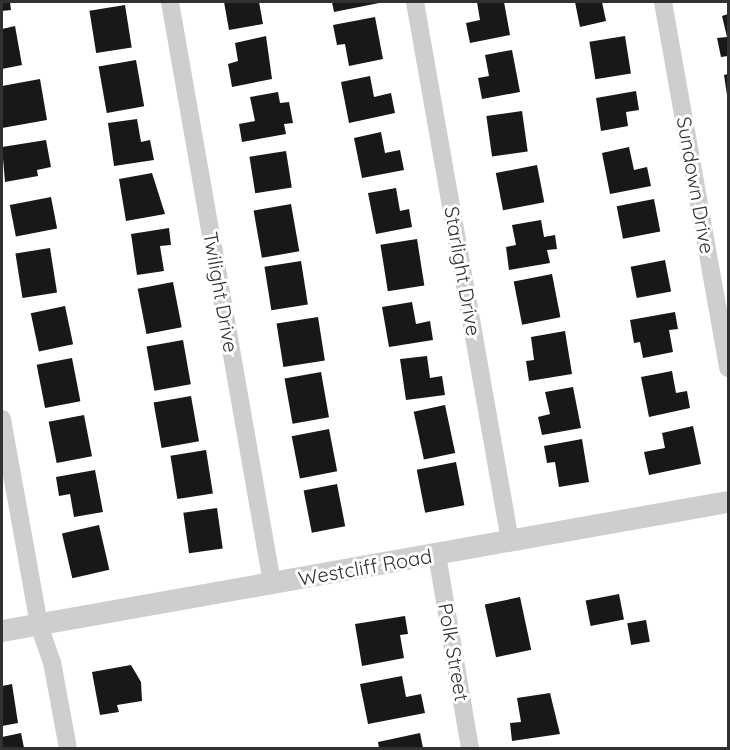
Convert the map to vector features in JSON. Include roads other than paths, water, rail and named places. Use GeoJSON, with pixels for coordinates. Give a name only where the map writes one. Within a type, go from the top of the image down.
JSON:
{"type":"FeatureCollection","features":[{"type":"Feature","properties":{"kind":"street","name":"Twilight Drive"},"geometry":{"type":"LineString","coordinates":[[170,2],[272,583]]}},
{"type":"Feature","properties":{"kind":"street","name":"Starlight Drive"},"geometry":{"type":"LineString","coordinates":[[415,2],[510,541]]}},
{"type":"Feature","properties":{"kind":"street","name":"Sundown Drive"},"geometry":{"type":"LineString","coordinates":[[663,2],[729,368]]}},
{"type":"Feature","properties":{"kind":"street"},"geometry":{"type":"LineString","coordinates":[[2,418],[39,625],[52,662],[68,748]]}},
{"type":"Feature","properties":{"kind":"street","name":"Westcliff Road"},"geometry":{"type":"LineString","coordinates":[[2,631],[729,502]]}},
{"type":"Feature","properties":{"kind":"street","name":"Polk Street"},"geometry":{"type":"LineString","coordinates":[[437,555],[471,748]]}}]}
